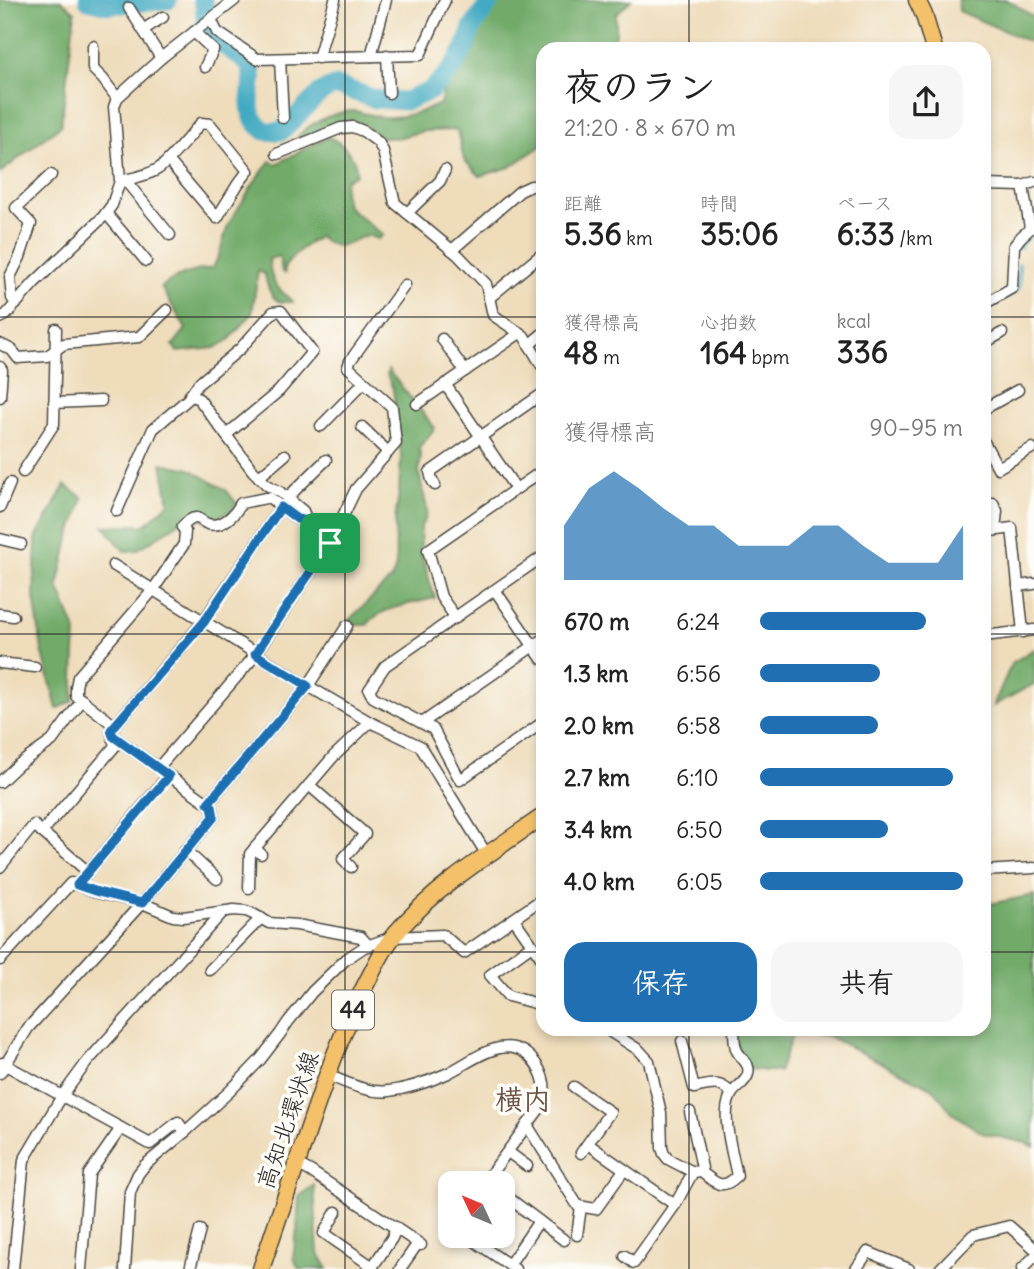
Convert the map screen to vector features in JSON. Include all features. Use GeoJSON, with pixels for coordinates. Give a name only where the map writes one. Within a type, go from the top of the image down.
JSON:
{"type":"FeatureCollection","features":[{"type":"Feature","properties":{"kind":"main road"},"geometry":{"type":"LineString","coordinates":[[917,0],[932,42]]}},
{"type":"Feature","properties":{"kind":"main road","name":"高知北環状線"},"geometry":{"type":"LineString","coordinates":[[261,1269],[347,1022],[392,937],[424,904],[536,821]]}},
{"type":"Feature","properties":{"kind":"street"},"geometry":{"type":"LineString","coordinates":[[0,318],[6,315],[112,205],[123,181],[114,107],[117,98],[161,58],[235,0]]}},
{"type":"Feature","properties":{"kind":"street"},"geometry":{"type":"LineString","coordinates":[[318,58],[335,0]]}},
{"type":"Feature","properties":{"kind":"street"},"geometry":{"type":"LineString","coordinates":[[371,56],[386,0]]}},
{"type":"Feature","properties":{"kind":"street"},"geometry":{"type":"LineString","coordinates":[[203,25],[230,39],[257,59],[420,55],[445,0]]}},
{"type":"Feature","properties":{"kind":"street"},"geometry":{"type":"LineString","coordinates":[[129,8],[161,58]]}},
{"type":"Feature","properties":{"kind":"street"},"geometry":{"type":"LineString","coordinates":[[143,30],[163,17]]}},
{"type":"Feature","properties":{"kind":"street"},"geometry":{"type":"LineString","coordinates":[[203,25],[212,50],[205,67]]}},
{"type":"Feature","properties":{"kind":"street"},"geometry":{"type":"LineString","coordinates":[[93,46],[93,69],[117,98]]}},
{"type":"Feature","properties":{"kind":"street"},"geometry":{"type":"LineString","coordinates":[[387,55],[388,93]]}},
{"type":"Feature","properties":{"kind":"street"},"geometry":{"type":"LineString","coordinates":[[280,59],[282,118]]}},
{"type":"Feature","properties":{"kind":"street"},"geometry":{"type":"LineString","coordinates":[[123,181],[160,168],[167,160],[201,123],[210,124],[248,172],[217,218],[167,160]]}},
{"type":"Feature","properties":{"kind":"street"},"geometry":{"type":"LineString","coordinates":[[277,154],[341,128],[352,127],[363,131],[378,142],[383,150],[395,203],[452,250],[486,284],[493,315],[524,336],[536,356]]}},
{"type":"Feature","properties":{"kind":"street"},"geometry":{"type":"LineString","coordinates":[[407,213],[440,181],[445,170]]}},
{"type":"Feature","properties":{"kind":"street"},"geometry":{"type":"LineString","coordinates":[[16,304],[12,298],[10,277],[31,224],[16,208],[51,175]]}},
{"type":"Feature","properties":{"kind":"street"},"geometry":{"type":"LineString","coordinates":[[123,181],[170,235]]}},
{"type":"Feature","properties":{"kind":"street"},"geometry":{"type":"LineString","coordinates":[[991,185],[1023,186],[1034,182]]}},
{"type":"Feature","properties":{"kind":"street"},"geometry":{"type":"LineString","coordinates":[[452,250],[520,191],[536,186]]}},
{"type":"Feature","properties":{"kind":"street"},"geometry":{"type":"LineString","coordinates":[[991,300],[1012,288],[1014,246],[1032,227],[1023,186]]}},
{"type":"Feature","properties":{"kind":"street"},"geometry":{"type":"LineString","coordinates":[[106,213],[146,261]]}},
{"type":"Feature","properties":{"kind":"street"},"geometry":{"type":"LineString","coordinates":[[489,298],[536,259]]}},
{"type":"Feature","properties":{"kind":"street"},"geometry":{"type":"LineString","coordinates":[[158,768],[255,654],[330,543],[356,489],[396,443],[392,407],[348,367],[405,285]]}},
{"type":"Feature","properties":{"kind":"street"},"geometry":{"type":"LineString","coordinates":[[0,344],[12,350],[18,358],[47,356],[64,344],[139,337],[167,310]]}},
{"type":"Feature","properties":{"kind":"street"},"geometry":{"type":"LineString","coordinates":[[117,511],[153,429],[190,395],[198,384],[240,349],[273,312],[281,311],[312,352],[279,391],[226,435]]}},
{"type":"Feature","properties":{"kind":"street"},"geometry":{"type":"LineString","coordinates":[[23,472],[54,424],[56,329]]}},
{"type":"Feature","properties":{"kind":"street"},"geometry":{"type":"LineString","coordinates":[[417,404],[520,333]]}},
{"type":"Feature","properties":{"kind":"street"},"geometry":{"type":"LineString","coordinates":[[991,339],[1002,333]]}},
{"type":"Feature","properties":{"kind":"street"},"geometry":{"type":"LineString","coordinates":[[442,339],[465,371]]}},
{"type":"Feature","properties":{"kind":"street"},"geometry":{"type":"LineString","coordinates":[[529,345],[536,339]]}},
{"type":"Feature","properties":{"kind":"street"},"geometry":{"type":"LineString","coordinates":[[0,367],[0,397]]}},
{"type":"Feature","properties":{"kind":"street"},"geometry":{"type":"LineString","coordinates":[[321,426],[364,382]]}},
{"type":"Feature","properties":{"kind":"street"},"geometry":{"type":"LineString","coordinates":[[445,384],[516,489]]}},
{"type":"Feature","properties":{"kind":"street"},"geometry":{"type":"LineString","coordinates":[[991,405],[1018,390]]}},
{"type":"Feature","properties":{"kind":"street"},"geometry":{"type":"LineString","coordinates":[[190,395],[199,399],[259,477],[276,489],[297,519],[307,521],[330,543]]}},
{"type":"Feature","properties":{"kind":"street"},"geometry":{"type":"LineString","coordinates":[[435,485],[430,472],[536,398]]}},
{"type":"Feature","properties":{"kind":"street"},"geometry":{"type":"LineString","coordinates":[[54,403],[101,401]]}},
{"type":"Feature","properties":{"kind":"street"},"geometry":{"type":"LineString","coordinates":[[362,427],[388,452]]}},
{"type":"Feature","properties":{"kind":"street"},"geometry":{"type":"LineString","coordinates":[[991,457],[998,468],[1032,448]]}},
{"type":"Feature","properties":{"kind":"street"},"geometry":{"type":"LineString","coordinates":[[259,477],[285,456]]}},
{"type":"Feature","properties":{"kind":"street"},"geometry":{"type":"LineString","coordinates":[[42,832],[115,746],[114,731],[204,622],[284,502],[326,460]]}},
{"type":"Feature","properties":{"kind":"street"},"geometry":{"type":"LineString","coordinates":[[456,618],[441,597],[428,550],[536,475]]}},
{"type":"Feature","properties":{"kind":"street"},"geometry":{"type":"LineString","coordinates":[[0,507],[10,483]]}},
{"type":"Feature","properties":{"kind":"street"},"geometry":{"type":"LineString","coordinates":[[185,1132],[178,1122],[150,1144],[2,1067],[28,1028],[142,903],[214,817],[212,806],[158,768],[76,696],[78,677],[153,590],[184,544],[185,531],[182,527],[192,518],[209,525],[218,524],[236,513],[241,503],[266,498],[284,502]]}},
{"type":"Feature","properties":{"kind":"street"},"geometry":{"type":"LineString","coordinates":[[991,526],[997,511],[993,503]]}},
{"type":"Feature","properties":{"kind":"street"},"geometry":{"type":"LineString","coordinates":[[991,531],[1012,528],[1018,586],[1029,631],[991,635]]}},
{"type":"Feature","properties":{"kind":"street"},"geometry":{"type":"LineString","coordinates":[[0,539],[21,544]]}},
{"type":"Feature","properties":{"kind":"street"},"geometry":{"type":"LineString","coordinates":[[536,561],[385,666],[369,690],[373,697],[433,729],[460,780],[536,727]]}},
{"type":"Feature","properties":{"kind":"street"},"geometry":{"type":"LineString","coordinates":[[113,565],[308,686],[370,722],[420,746],[487,855]]}},
{"type":"Feature","properties":{"kind":"street"},"geometry":{"type":"LineString","coordinates":[[1018,586],[1034,584]]}},
{"type":"Feature","properties":{"kind":"street"},"geometry":{"type":"LineString","coordinates":[[495,590],[536,641]]}},
{"type":"Feature","properties":{"kind":"street"},"geometry":{"type":"LineString","coordinates":[[0,614],[13,615]]}},
{"type":"Feature","properties":{"kind":"street"},"geometry":{"type":"LineString","coordinates":[[208,803],[308,686],[346,626]]}},
{"type":"Feature","properties":{"kind":"street"},"geometry":{"type":"LineString","coordinates":[[422,723],[536,644]]}},
{"type":"Feature","properties":{"kind":"street"},"geometry":{"type":"LineString","coordinates":[[0,663],[35,667]]}},
{"type":"Feature","properties":{"kind":"street"},"geometry":{"type":"LineString","coordinates":[[0,782],[18,765],[52,741],[82,700]]}},
{"type":"Feature","properties":{"kind":"street"},"geometry":{"type":"LineString","coordinates":[[249,888],[250,854],[258,851],[333,757],[370,722]]}},
{"type":"Feature","properties":{"kind":"street"},"geometry":{"type":"LineString","coordinates":[[77,885],[169,776]]}},
{"type":"Feature","properties":{"kind":"street"},"geometry":{"type":"LineString","coordinates":[[309,785],[365,834],[343,859],[351,867]]}},
{"type":"Feature","properties":{"kind":"street"},"geometry":{"type":"LineString","coordinates":[[0,867],[34,825],[88,872]]}},
{"type":"Feature","properties":{"kind":"street"},"geometry":{"type":"LineString","coordinates":[[186,850],[217,879]]}},
{"type":"Feature","properties":{"kind":"street"},"geometry":{"type":"LineString","coordinates":[[991,871],[1034,868]]}},
{"type":"Feature","properties":{"kind":"street"},"geometry":{"type":"LineString","coordinates":[[0,960],[71,883],[142,903],[173,916],[183,918],[234,910],[246,911],[269,923],[297,925],[361,937],[369,946]]}},
{"type":"Feature","properties":{"kind":"street"},"geometry":{"type":"LineString","coordinates":[[125,1269],[130,1192],[145,1165],[229,1092],[260,1060],[312,992],[345,960],[392,937],[443,935],[464,953],[536,903]]}},
{"type":"Feature","properties":{"kind":"street"},"geometry":{"type":"LineString","coordinates":[[13,1269],[24,1160],[62,1096],[87,1062],[223,912]]}},
{"type":"Feature","properties":{"kind":"street"},"geometry":{"type":"LineString","coordinates":[[210,970],[261,918]]}},
{"type":"Feature","properties":{"kind":"street"},"geometry":{"type":"LineString","coordinates":[[514,919],[536,951]]}},
{"type":"Feature","properties":{"kind":"street"},"geometry":{"type":"LineString","coordinates":[[532,945],[490,975],[509,996],[536,1003]]}},
{"type":"Feature","properties":{"kind":"street"},"geometry":{"type":"LineString","coordinates":[[616,1036],[649,1061],[661,1113],[664,1154],[668,1159],[724,1185],[737,1176],[726,1119],[728,1104],[731,1093],[747,1079],[750,1071],[736,1049],[735,1036]]}},
{"type":"Feature","properties":{"kind":"street"},"geometry":{"type":"LineString","coordinates":[[682,1041],[694,1088],[718,1084],[731,1093]]}},
{"type":"Feature","properties":{"kind":"street"},"geometry":{"type":"LineString","coordinates":[[327,1075],[372,1091],[387,1092],[443,1075],[492,1049],[518,1050],[533,1060],[542,1074],[546,1093],[542,1105],[494,1171]]}},
{"type":"Feature","properties":{"kind":"street"},"geometry":{"type":"LineString","coordinates":[[574,1087],[610,1112],[584,1149],[624,1170],[675,1205]]}},
{"type":"Feature","properties":{"kind":"street"},"geometry":{"type":"LineString","coordinates":[[625,1256],[634,1263],[702,1168],[690,1112]]}},
{"type":"Feature","properties":{"kind":"street"},"geometry":{"type":"LineString","coordinates":[[527,1125],[578,1206],[596,1209],[624,1170]]}},
{"type":"Feature","properties":{"kind":"street"},"geometry":{"type":"LineString","coordinates":[[81,1269],[89,1174],[121,1128]]}},
{"type":"Feature","properties":{"kind":"street"},"geometry":{"type":"LineString","coordinates":[[508,1152],[527,1166]]}},
{"type":"Feature","properties":{"kind":"street"},"geometry":{"type":"LineString","coordinates":[[297,1164],[420,1244],[400,1269]]}},
{"type":"Feature","properties":{"kind":"street"},"geometry":{"type":"LineString","coordinates":[[515,1203],[564,1240]]}},
{"type":"Feature","properties":{"kind":"street"},"geometry":{"type":"LineString","coordinates":[[578,1235],[581,1207]]}},
{"type":"Feature","properties":{"kind":"street"},"geometry":{"type":"LineString","coordinates":[[336,1212],[324,1233],[372,1268],[392,1238],[396,1227]]}},
{"type":"Feature","properties":{"kind":"street"},"geometry":{"type":"LineString","coordinates":[[484,1248],[512,1267],[539,1221]]}},
{"type":"Feature","properties":{"kind":"street"},"geometry":{"type":"LineString","coordinates":[[940,1269],[972,1235],[1009,1226],[1034,1248]]}},
{"type":"Feature","properties":{"kind":"street"},"geometry":{"type":"LineString","coordinates":[[190,1269],[200,1230]]}},
{"type":"Feature","properties":{"kind":"street"},"geometry":{"type":"LineString","coordinates":[[856,1269],[868,1252],[909,1269]]}},
{"type":"Feature","properties":{"kind":"street"},"geometry":{"type":"LineString","coordinates":[[1024,1268],[1034,1257]]}},
{"type":"Feature","properties":{"kind":"green space"},"geometry":{"type":"Polygon","coordinates":[[[0,0],[61,0],[75,12],[61,125],[0,173],[0,0]]]}},
{"type":"Feature","properties":{"kind":"green space"},"geometry":{"type":"Polygon","coordinates":[[[494,0],[631,0],[616,14],[614,42],[536,42],[536,149],[510,167],[480,176],[464,160],[457,130],[424,131],[397,138],[382,137],[356,121],[339,123],[294,145],[297,138],[310,126],[337,114],[354,111],[381,117],[396,117],[440,104],[445,83],[474,49],[478,24],[494,0]]]}},
{"type":"Feature","properties":{"kind":"green space"},"geometry":{"type":"Polygon","coordinates":[[[958,0],[1008,0],[1034,17],[1034,44],[959,11],[958,0]]]}},
{"type":"Feature","properties":{"kind":"green space"},"geometry":{"type":"Polygon","coordinates":[[[328,137],[344,147],[356,168],[356,174],[345,180],[347,206],[383,235],[378,239],[367,235],[339,246],[319,237],[292,258],[285,266],[285,273],[282,272],[279,256],[269,259],[275,284],[293,302],[277,300],[269,290],[265,274],[258,271],[252,314],[229,340],[215,348],[177,352],[173,345],[186,329],[161,287],[186,274],[213,268],[228,225],[270,161],[276,164],[328,137]]]}},
{"type":"Feature","properties":{"kind":"green space"},"geometry":{"type":"Polygon","coordinates":[[[388,370],[435,428],[419,448],[419,473],[427,509],[421,526],[421,553],[435,598],[389,610],[367,625],[357,625],[348,621],[392,578],[396,566],[395,520],[401,454],[388,370]]]}},
{"type":"Feature","properties":{"kind":"green space"},"geometry":{"type":"Polygon","coordinates":[[[162,463],[190,469],[226,490],[237,504],[229,512],[208,522],[193,514],[137,550],[124,551],[104,526],[145,525],[169,503],[162,463]]]}},
{"type":"Feature","properties":{"kind":"green space"},"geometry":{"type":"Polygon","coordinates":[[[65,485],[83,498],[68,543],[58,586],[76,631],[73,701],[57,709],[42,650],[34,597],[36,538],[65,485]]]}},
{"type":"Feature","properties":{"kind":"green space"},"geometry":{"type":"Polygon","coordinates":[[[1034,649],[1034,684],[993,706],[1012,663],[1034,649]]]}},
{"type":"Feature","properties":{"kind":"green space"},"geometry":{"type":"Polygon","coordinates":[[[1034,895],[1034,1147],[982,1133],[952,1113],[934,1089],[828,1036],[991,1036],[991,904],[1034,895]]]}},
{"type":"Feature","properties":{"kind":"green space"},"geometry":{"type":"Polygon","coordinates":[[[732,1036],[792,1036],[779,1072],[748,1069],[732,1036]]]}},
{"type":"Feature","properties":{"kind":"green space"},"geometry":{"type":"Polygon","coordinates":[[[314,1185],[318,1252],[328,1269],[299,1269],[293,1258],[299,1196],[314,1185]]]}},
{"type":"Feature","properties":{"kind":"waterway"},"geometry":{"type":"LineString","coordinates":[[88,0],[109,5],[168,0]]}},
{"type":"Feature","properties":{"kind":"waterway"},"geometry":{"type":"LineString","coordinates":[[202,0],[209,35],[239,56],[252,71],[250,109],[252,117],[265,131],[282,131],[319,94],[329,88],[338,86],[375,99],[406,101],[430,91],[451,70],[465,48],[472,28],[491,0]]}},
{"type":"Feature","properties":{"kind":"waterway"},"geometry":{"type":"LineString","coordinates":[[1019,248],[1034,232]]}},
{"type":"Feature","properties":{"kind":"waterway"},"geometry":{"type":"LineString","coordinates":[[991,306],[1018,290],[1019,264]]}},
{"type":"Feature","properties":{"kind":"district","name":"横内"},"geometry":{"type":"Point","coordinates":[523,1099]}},
{"type":"Feature","properties":{"kind":"route"},"geometry":{"type":"LineString","coordinates":[[281,507],[297,519],[307,521],[330,543],[255,654],[308,686],[208,803],[212,806],[214,817],[142,903],[77,885],[169,776],[113,736],[111,730],[204,622],[281,507]]}}]}
